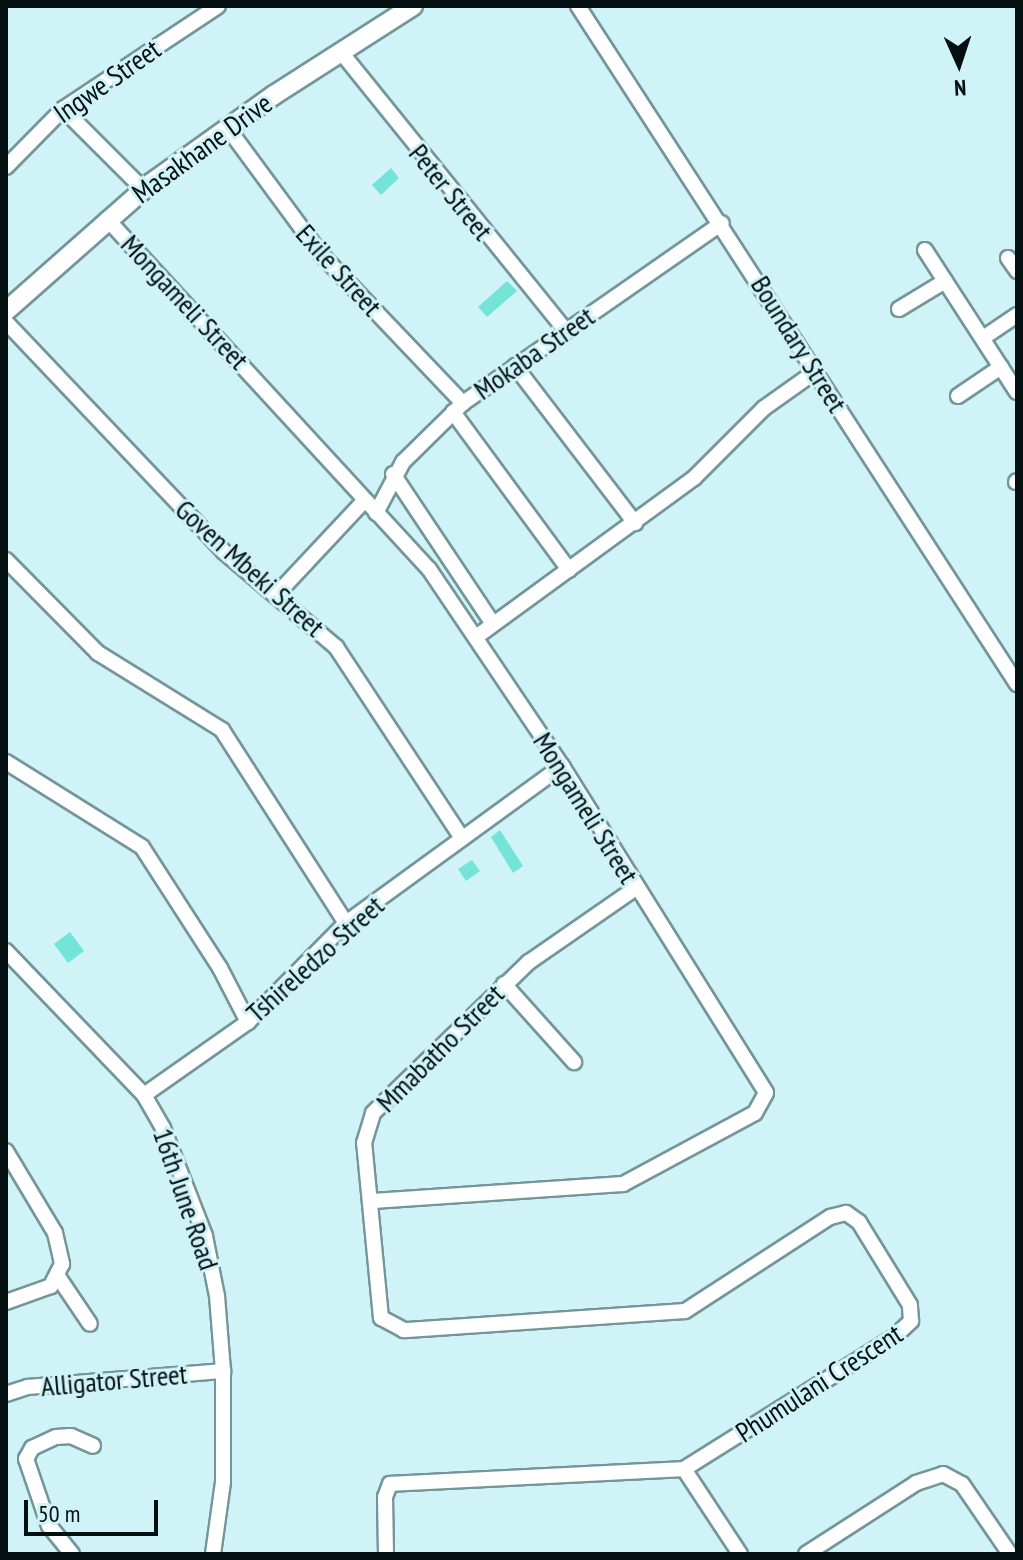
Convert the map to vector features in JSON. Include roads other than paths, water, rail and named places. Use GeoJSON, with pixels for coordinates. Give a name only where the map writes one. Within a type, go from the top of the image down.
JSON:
{"type":"FeatureCollection","features":[{"type":"Feature","properties":{"kind":"street","name":"Ingwe Street"},"geometry":{"type":"LineString","coordinates":[[8,159],[63,109],[218,6]]}},
{"type":"Feature","properties":{"kind":"street","name":"Masakhane Drive"},"geometry":{"type":"LineString","coordinates":[[6,311],[143,189],[227,127],[413,6]]}},
{"type":"Feature","properties":{"kind":"street","name":"Boundary Street"},"geometry":{"type":"LineString","coordinates":[[578,6],[722,223],[1017,684]]}},
{"type":"Feature","properties":{"kind":"street","name":"Peter Street"},"geometry":{"type":"LineString","coordinates":[[341,52],[565,330]]}},
{"type":"Feature","properties":{"kind":"street"},"geometry":{"type":"LineString","coordinates":[[63,109],[143,189]]}},
{"type":"Feature","properties":{"kind":"street","name":"Exile Street"},"geometry":{"type":"LineString","coordinates":[[227,127],[319,252],[458,408],[569,570]]}},
{"type":"Feature","properties":{"kind":"street","name":"Mongameli Street"},"geometry":{"type":"LineString","coordinates":[[107,219],[429,569],[562,766],[763,1088],[764,1104],[623,1184],[373,1201]]}},
{"type":"Feature","properties":{"kind":"street","name":"Mokaba Street"},"geometry":{"type":"LineString","coordinates":[[376,513],[393,474],[458,408],[565,330],[722,223]]}},
{"type":"Feature","properties":{"kind":"street"},"geometry":{"type":"LineString","coordinates":[[925,250],[1017,392]]}},
{"type":"Feature","properties":{"kind":"street"},"geometry":{"type":"LineString","coordinates":[[1008,258],[1017,271]]}},
{"type":"Feature","properties":{"kind":"street"},"geometry":{"type":"LineString","coordinates":[[899,309],[945,281]]}},
{"type":"Feature","properties":{"kind":"street"},"geometry":{"type":"LineString","coordinates":[[983,338],[1017,315]]}},
{"type":"Feature","properties":{"kind":"street","name":"Goven Mbeki Street"},"geometry":{"type":"LineString","coordinates":[[6,322],[224,552],[305,616],[345,657],[462,838]]}},
{"type":"Feature","properties":{"kind":"street"},"geometry":{"type":"LineString","coordinates":[[515,366],[635,523]]}},
{"type":"Feature","properties":{"kind":"street"},"geometry":{"type":"LineString","coordinates":[[958,396],[1001,367]]}},
{"type":"Feature","properties":{"kind":"street"},"geometry":{"type":"LineString","coordinates":[[476,637],[694,478],[764,408],[816,371]]}},
{"type":"Feature","properties":{"kind":"street"},"geometry":{"type":"LineString","coordinates":[[393,474],[493,624]]}},
{"type":"Feature","properties":{"kind":"street"},"geometry":{"type":"LineString","coordinates":[[276,595],[364,501]]}},
{"type":"Feature","properties":{"kind":"street"},"geometry":{"type":"LineString","coordinates":[[6,560],[90,646],[222,730],[346,923]]}},
{"type":"Feature","properties":{"kind":"street"},"geometry":{"type":"LineString","coordinates":[[6,762],[142,847],[220,968],[248,1022]]}},
{"type":"Feature","properties":{"kind":"street","name":"Tshireledzo Street"},"geometry":{"type":"LineString","coordinates":[[144,1095],[248,1022],[346,923],[562,766]]}},
{"type":"Feature","properties":{"kind":"street","name":"Mmabatho Street"},"geometry":{"type":"LineString","coordinates":[[381,1318],[373,1201],[364,1134],[373,1113],[504,984],[552,942],[636,888]]}},
{"type":"Feature","properties":{"kind":"street","name":"16th June Road"},"geometry":{"type":"LineString","coordinates":[[6,951],[144,1095],[163,1128],[205,1236],[217,1296],[223,1371],[223,1471],[213,1554]]}},
{"type":"Feature","properties":{"kind":"street"},"geometry":{"type":"LineString","coordinates":[[504,984],[574,1062]]}},
{"type":"Feature","properties":{"kind":"street"},"geometry":{"type":"LineString","coordinates":[[6,1151],[59,1243],[59,1278],[90,1324]]}},
{"type":"Feature","properties":{"kind":"street","name":"Phumulani Crescent"},"geometry":{"type":"LineString","coordinates":[[381,1318],[404,1330],[676,1313],[695,1307],[830,1217],[853,1215],[910,1305],[909,1325],[684,1469],[393,1483],[385,1490],[386,1554]]}},
{"type":"Feature","properties":{"kind":"street"},"geometry":{"type":"LineString","coordinates":[[6,1302],[51,1286],[59,1278]]}},
{"type":"Feature","properties":{"kind":"street","name":"Alligator Street"},"geometry":{"type":"LineString","coordinates":[[6,1394],[28,1387],[223,1371]]}},
{"type":"Feature","properties":{"kind":"street"},"geometry":{"type":"LineString","coordinates":[[72,1554],[49,1526],[26,1459],[32,1448],[56,1437],[71,1436],[93,1446]]}},
{"type":"Feature","properties":{"kind":"street"},"geometry":{"type":"LineString","coordinates":[[684,1469],[740,1554]]}},
{"type":"Feature","properties":{"kind":"street"},"geometry":{"type":"LineString","coordinates":[[806,1554],[916,1483],[943,1474],[962,1484],[1010,1554]]}}]}
